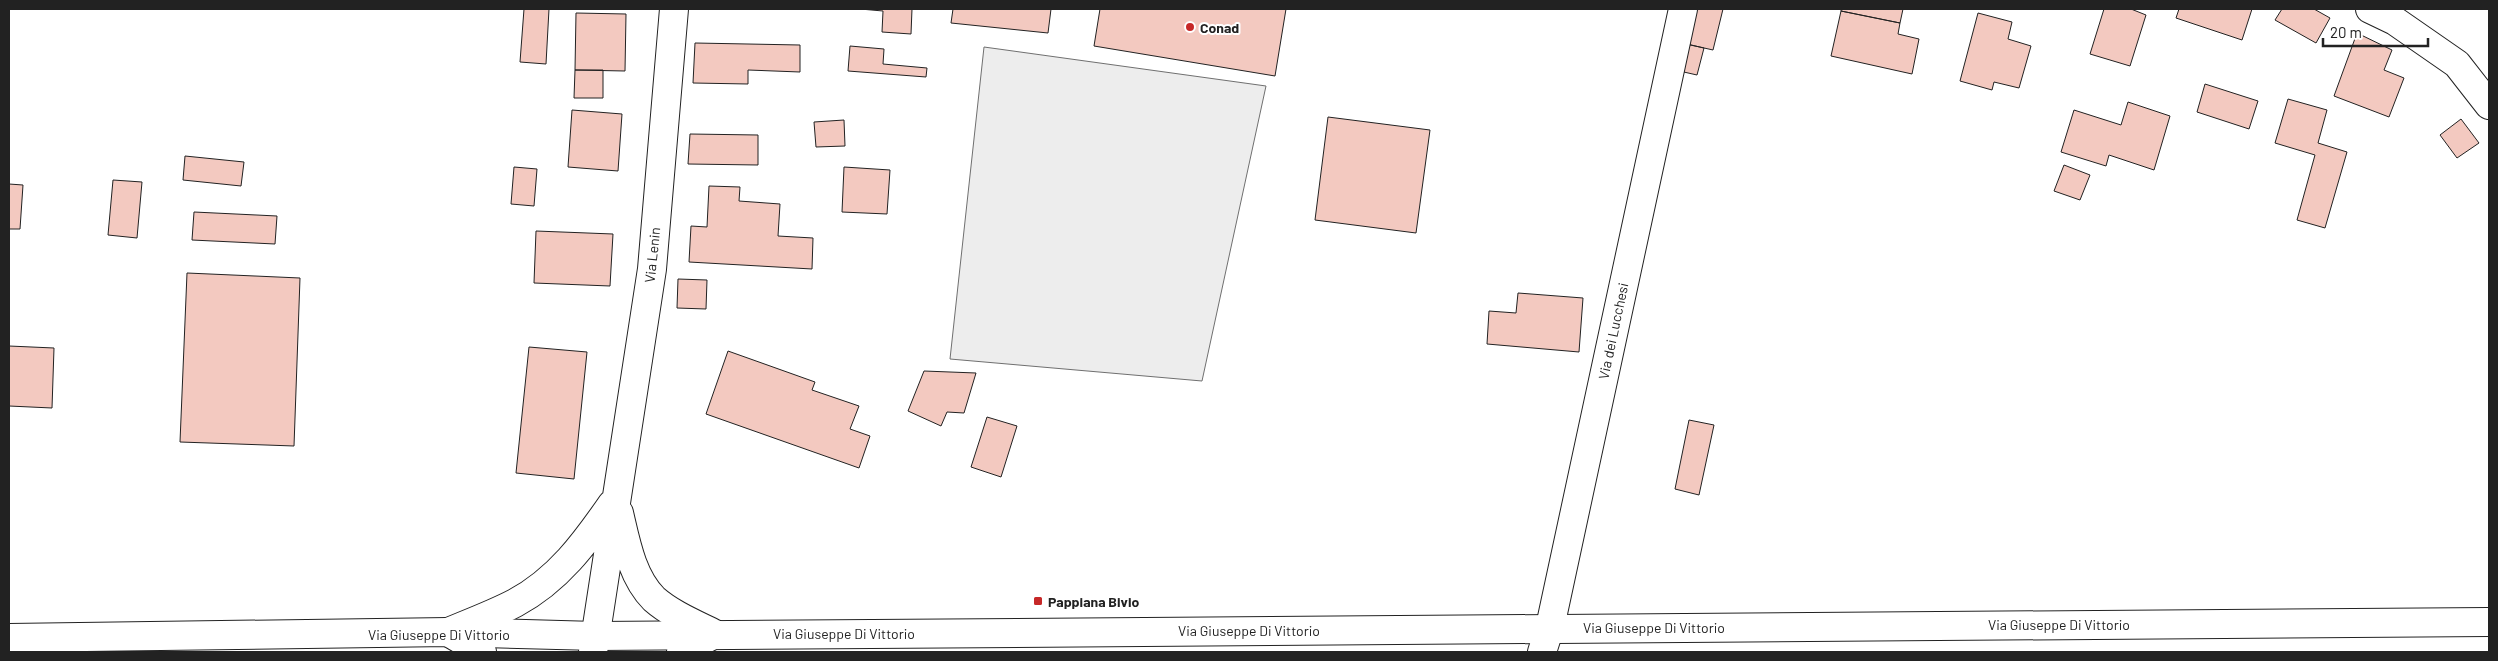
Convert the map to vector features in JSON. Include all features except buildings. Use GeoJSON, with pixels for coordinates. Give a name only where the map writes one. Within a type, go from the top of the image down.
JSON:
{"type":"FeatureCollection","features":[{"type":"Feature","properties":{"kind":"main road","name":"Via Lenin"},"geometry":{"type":"LineString","coordinates":[[594,644],[652,269],[674,9]]}},
{"type":"Feature","properties":{"kind":"main road","name":"Via dei Lucchesi"},"geometry":{"type":"LineString","coordinates":[[1546,640],[1682,9]]}},
{"type":"Feature","properties":{"kind":"main road"},"geometry":{"type":"LineString","coordinates":[[2370,9],[2395,21],[2457,64],[2489,105]]}},
{"type":"Feature","properties":{"kind":"main road","name":"Via Lenin"},"geometry":{"type":"LineString","coordinates":[[448,632],[516,603],[544,584],[566,565],[585,544],[615,500]]}},
{"type":"Feature","properties":{"kind":"main road","name":"Via Lenin"},"geometry":{"type":"LineString","coordinates":[[615,500],[627,548],[638,578],[654,599],[679,616],[715,634]]}},
{"type":"Feature","properties":{"kind":"main road","name":"Via Giuseppe Di Vittorio"},"geometry":{"type":"LineString","coordinates":[[9,638],[448,632],[594,644],[715,634],[1546,640],[2489,622]]}},
{"type":"Feature","properties":{"kind":"main road"},"geometry":{"type":"LineString","coordinates":[[448,632],[482,652]]}},
{"type":"Feature","properties":{"kind":"main road"},"geometry":{"type":"LineString","coordinates":[[681,652],[715,634]]}},
{"type":"Feature","properties":{"kind":"shaded area"},"geometry":{"type":"Polygon","coordinates":[[[984,47],[1266,86],[1202,381],[950,359],[984,47]]]}},
{"type":"Feature","properties":{"kind":"place","name":"Conad"},"geometry":{"type":"Point","coordinates":[1190,27]}},
{"type":"Feature","properties":{"kind":"place","name":"Pappiana Bivio"},"geometry":{"type":"Point","coordinates":[1038,601]}}]}
